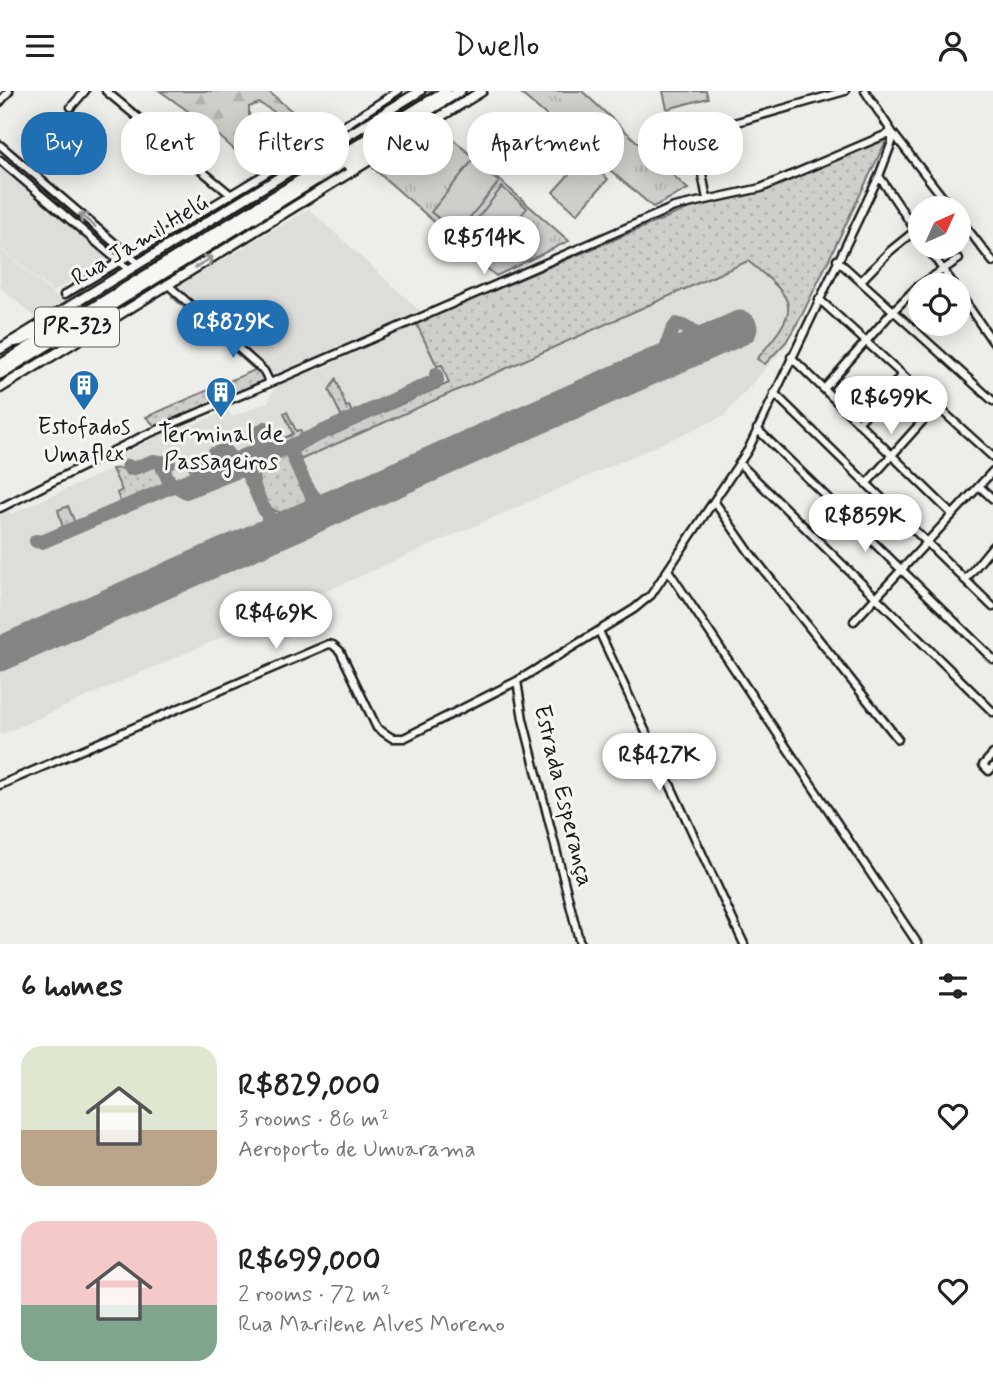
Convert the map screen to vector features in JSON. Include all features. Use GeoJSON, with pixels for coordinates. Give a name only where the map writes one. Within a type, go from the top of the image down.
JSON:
{"type":"FeatureCollection","features":[{"type":"Feature","properties":{"kind":"highway","name":"PR-323"},"geometry":{"type":"LineString","coordinates":[[0,365],[446,91]]}},
{"type":"Feature","properties":{"kind":"highway","name":"PR-323"},"geometry":{"type":"LineString","coordinates":[[0,374],[460,91]]}},
{"type":"Feature","properties":{"kind":"highway"},"geometry":{"type":"LineString","coordinates":[[321,177],[331,175],[363,158]]}},
{"type":"Feature","properties":{"kind":"highway"},"geometry":{"type":"LineString","coordinates":[[12,342],[95,307]]}},
{"type":"Feature","properties":{"kind":"main road","name":"Rua Jamil Helú"},"geometry":{"type":"LineString","coordinates":[[0,349],[421,91]]}},
{"type":"Feature","properties":{"kind":"main road"},"geometry":{"type":"LineString","coordinates":[[448,112],[482,91]]}},
{"type":"Feature","properties":{"kind":"main road"},"geometry":{"type":"LineString","coordinates":[[0,388],[363,164]]}},
{"type":"Feature","properties":{"kind":"street"},"geometry":{"type":"LineString","coordinates":[[0,102],[9,91]]}},
{"type":"Feature","properties":{"kind":"street"},"geometry":{"type":"LineString","coordinates":[[71,107],[85,91]]}},
{"type":"Feature","properties":{"kind":"street"},"geometry":{"type":"LineString","coordinates":[[106,91],[231,195]]}},
{"type":"Feature","properties":{"kind":"street"},"geometry":{"type":"LineString","coordinates":[[64,295],[398,91]]}},
{"type":"Feature","properties":{"kind":"street"},"geometry":{"type":"LineString","coordinates":[[706,199],[695,138],[699,133],[845,91]]}},
{"type":"Feature","properties":{"kind":"street"},"geometry":{"type":"LineString","coordinates":[[865,91],[892,132],[942,196]]}},
{"type":"Feature","properties":{"kind":"street"},"geometry":{"type":"LineString","coordinates":[[0,508],[143,436],[674,207],[761,188],[892,132]]}},
{"type":"Feature","properties":{"kind":"street","name":"Estrada Esperança"},"geometry":{"type":"LineString","coordinates":[[580,944],[523,719],[517,681],[651,595],[739,463],[757,429],[878,176],[892,142],[892,132]]}},
{"type":"Feature","properties":{"kind":"street"},"geometry":{"type":"LineString","coordinates":[[0,145],[21,163]]}},
{"type":"Feature","properties":{"kind":"street"},"geometry":{"type":"LineString","coordinates":[[0,160],[129,269]]}},
{"type":"Feature","properties":{"kind":"street"},"geometry":{"type":"LineString","coordinates":[[21,178],[24,175]]}},
{"type":"Feature","properties":{"kind":"street"},"geometry":{"type":"LineString","coordinates":[[35,175],[139,264]]}},
{"type":"Feature","properties":{"kind":"street"},"geometry":{"type":"LineString","coordinates":[[878,176],[908,220]]}},
{"type":"Feature","properties":{"kind":"street"},"geometry":{"type":"LineString","coordinates":[[971,234],[993,262]]}},
{"type":"Feature","properties":{"kind":"street"},"geometry":{"type":"LineString","coordinates":[[861,281],[890,251],[908,240]]}},
{"type":"Feature","properties":{"kind":"street"},"geometry":{"type":"LineString","coordinates":[[936,259],[946,273]]}},
{"type":"Feature","properties":{"kind":"street"},"geometry":{"type":"LineString","coordinates":[[824,389],[892,311],[917,287],[959,259]]}},
{"type":"Feature","properties":{"kind":"street"},"geometry":{"type":"LineString","coordinates":[[837,260],[993,401]]}},
{"type":"Feature","properties":{"kind":"street"},"geometry":{"type":"LineString","coordinates":[[167,284],[264,371],[270,383]]}},
{"type":"Feature","properties":{"kind":"street"},"geometry":{"type":"LineString","coordinates":[[819,299],[993,457]]}},
{"type":"Feature","properties":{"kind":"street"},"geometry":{"type":"LineString","coordinates":[[971,310],[993,342]]}},
{"type":"Feature","properties":{"kind":"street"},"geometry":{"type":"LineString","coordinates":[[791,357],[952,514]]}},
{"type":"Feature","properties":{"kind":"street"},"geometry":{"type":"LineString","coordinates":[[858,423],[902,376]]}},
{"type":"Feature","properties":{"kind":"street"},"geometry":{"type":"LineString","coordinates":[[774,393],[993,607]]}},
{"type":"Feature","properties":{"kind":"street"},"geometry":{"type":"LineString","coordinates":[[866,484],[936,406]]}},
{"type":"Feature","properties":{"kind":"street"},"geometry":{"type":"LineString","coordinates":[[757,429],[993,659]]}},
{"type":"Feature","properties":{"kind":"street"},"geometry":{"type":"LineString","coordinates":[[739,463],[993,712]]}},
{"type":"Feature","properties":{"kind":"street"},"geometry":{"type":"LineString","coordinates":[[854,621],[993,471]]}},
{"type":"Feature","properties":{"kind":"street"},"geometry":{"type":"LineString","coordinates":[[979,486],[993,499]]}},
{"type":"Feature","properties":{"kind":"street"},"geometry":{"type":"LineString","coordinates":[[714,501],[750,553],[898,739]]}},
{"type":"Feature","properties":{"kind":"street"},"geometry":{"type":"LineString","coordinates":[[965,580],[992,549]]}},
{"type":"Feature","properties":{"kind":"street"},"geometry":{"type":"LineString","coordinates":[[668,570],[918,944]]}},
{"type":"Feature","properties":{"kind":"street"},"geometry":{"type":"LineString","coordinates":[[598,631],[744,944]]}},
{"type":"Feature","properties":{"kind":"street"},"geometry":{"type":"LineString","coordinates":[[0,785],[328,644],[340,651],[377,728],[392,738],[404,738],[517,681]]}},
{"type":"Feature","properties":{"kind":"street"},"geometry":{"type":"LineString","coordinates":[[993,754],[983,765],[989,771],[993,767]]}},
{"type":"Feature","properties":{"kind":"shaded area"},"geometry":{"type":"Polygon","coordinates":[[[0,167],[108,258],[53,292],[0,248],[0,167]]]}},
{"type":"Feature","properties":{"kind":"shaded area"},"geometry":{"type":"Polygon","coordinates":[[[309,209],[421,312],[275,376],[176,287],[309,209]]]}},
{"type":"Feature","properties":{"kind":"shaded area"},"geometry":{"type":"Polygon","coordinates":[[[750,227],[832,253],[786,345],[724,416],[0,735],[0,515],[9,511],[11,514],[116,467],[120,468],[116,458],[163,433],[166,435],[187,424],[190,426],[228,410],[232,417],[268,402],[276,385],[314,369],[315,371],[332,365],[332,361],[416,323],[424,340],[750,227]]]}},
{"type":"Feature","properties":{"kind":"shaded area"},"geometry":{"type":"Polygon","coordinates":[[[0,249],[63,302],[36,318],[0,287],[0,249]]]}},
{"type":"Feature","properties":{"kind":"green space"},"geometry":{"type":"Polygon","coordinates":[[[160,91],[268,91],[293,112],[275,112],[259,103],[249,107],[249,112],[234,112],[234,149],[220,137],[220,112],[189,112],[160,91]]]}},
{"type":"Feature","properties":{"kind":"green space"},"geometry":{"type":"Polygon","coordinates":[[[427,91],[432,91],[398,112],[393,112],[427,91]]]}},
{"type":"Feature","properties":{"kind":"green space"},"geometry":{"type":"Polygon","coordinates":[[[518,91],[582,91],[605,112],[542,112],[518,91]]]}},
{"type":"Feature","properties":{"kind":"green space"},"geometry":{"type":"Polygon","coordinates":[[[663,91],[706,91],[708,98],[667,109],[663,91]]]}},
{"type":"Feature","properties":{"kind":"green space"},"geometry":{"type":"Polygon","coordinates":[[[363,130],[363,134],[349,142],[349,139],[363,130]]]}},
{"type":"Feature","properties":{"kind":"green space"},"geometry":{"type":"Polygon","coordinates":[[[624,130],[638,143],[638,175],[673,175],[688,189],[653,207],[616,175],[624,175],[624,130]]]}},
{"type":"Feature","properties":{"kind":"green space"},"geometry":{"type":"Polygon","coordinates":[[[453,139],[467,151],[467,175],[494,175],[569,241],[496,276],[381,175],[453,175],[453,139]]]}},
{"type":"Feature","properties":{"kind":"green space"},"geometry":{"type":"Polygon","coordinates":[[[884,140],[885,143],[802,315],[786,342],[765,364],[757,359],[781,328],[787,317],[788,307],[778,287],[748,261],[302,459],[299,457],[298,452],[303,448],[449,383],[442,365],[437,366],[416,323],[687,209],[772,188],[884,140]]]}},
{"type":"Feature","properties":{"kind":"green space"},"geometry":{"type":"Polygon","coordinates":[[[467,167],[467,175],[490,175],[499,182],[457,233],[431,212],[467,167]]]}},
{"type":"Feature","properties":{"kind":"green space"},"geometry":{"type":"Polygon","coordinates":[[[290,175],[296,175],[96,299],[45,326],[290,175]]]}},
{"type":"Feature","properties":{"kind":"green space"},"geometry":{"type":"Polygon","coordinates":[[[339,175],[0,385],[0,379],[266,216],[339,175]]]}},
{"type":"Feature","properties":{"kind":"green space"},"geometry":{"type":"Polygon","coordinates":[[[568,175],[603,175],[608,179],[577,214],[553,192],[568,175]]]}},
{"type":"Feature","properties":{"kind":"green space"},"geometry":{"type":"Polygon","coordinates":[[[502,187],[527,208],[488,257],[463,237],[502,187]]]}},
{"type":"Feature","properties":{"kind":"green space"},"geometry":{"type":"Polygon","coordinates":[[[173,292],[262,371],[265,377],[261,382],[156,427],[146,417],[255,370],[172,297],[173,292]]]}},
{"type":"Feature","properties":{"kind":"green space"},"geometry":{"type":"Polygon","coordinates":[[[336,379],[346,407],[349,406],[353,415],[343,420],[329,390],[336,379]]]}},
{"type":"Feature","properties":{"kind":"green space"},"geometry":{"type":"Polygon","coordinates":[[[287,412],[296,431],[300,430],[303,437],[280,448],[273,431],[277,430],[282,439],[293,434],[284,413],[287,412]]]}},
{"type":"Feature","properties":{"kind":"green space"},"geometry":{"type":"Polygon","coordinates":[[[288,453],[311,504],[282,513],[269,506],[258,477],[265,463],[288,453]]]}},
{"type":"Feature","properties":{"kind":"green space"},"geometry":{"type":"Polygon","coordinates":[[[155,463],[166,483],[121,503],[117,493],[122,490],[112,469],[123,468],[127,475],[155,463]]]}},
{"type":"Feature","properties":{"kind":"green space"},"geometry":{"type":"Polygon","coordinates":[[[68,506],[75,523],[63,528],[58,510],[68,506]]]}},
{"type":"Feature","properties":{"kind":"taxiway"},"geometry":{"type":"LineString","coordinates":[[657,365],[677,324],[691,329],[700,345]]}},
{"type":"Feature","properties":{"kind":"taxiway"},"geometry":{"type":"LineString","coordinates":[[234,472],[236,467],[243,464],[247,470],[251,464],[437,380],[436,374]]}},
{"type":"Feature","properties":{"kind":"taxiway"},"geometry":{"type":"LineString","coordinates":[[265,428],[257,434],[266,456]]}},
{"type":"Feature","properties":{"kind":"taxiway"},"geometry":{"type":"LineString","coordinates":[[36,541],[42,542],[276,442]]}},
{"type":"Feature","properties":{"kind":"taxiway"},"geometry":{"type":"LineString","coordinates":[[289,447],[309,490],[329,509]]}},
{"type":"Feature","properties":{"kind":"taxiway"},"geometry":{"type":"LineString","coordinates":[[218,474],[213,454],[224,450],[231,458]]}},
{"type":"Feature","properties":{"kind":"taxiway"},"geometry":{"type":"LineString","coordinates":[[198,470],[194,464],[199,459],[208,478]]}},
{"type":"Feature","properties":{"kind":"taxiway"},"geometry":{"type":"LineString","coordinates":[[128,466],[132,469],[153,461],[169,463]]}},
{"type":"Feature","properties":{"kind":"taxiway"},"geometry":{"type":"LineString","coordinates":[[161,464],[170,483],[186,492],[244,469],[267,514],[282,525],[292,525]]}},
{"type":"Feature","properties":{"kind":"taxiway"},"geometry":{"type":"LineString","coordinates":[[309,518],[314,505],[311,494]]}},
{"type":"Feature","properties":{"kind":"taxiway"},"geometry":{"type":"LineString","coordinates":[[261,539],[268,531],[268,517]]}},
{"type":"Feature","properties":{"kind":"runway"},"geometry":{"type":"LineString","coordinates":[[0,654],[740,328]]}},
{"type":"Feature","properties":{"kind":"place","name":"Estofados Umaflex"},"geometry":{"type":"Point","coordinates":[84,412]}},
{"type":"Feature","properties":{"kind":"place","name":"Terminal de Passageiros"},"geometry":{"type":"Point","coordinates":[221,419]}}]}
